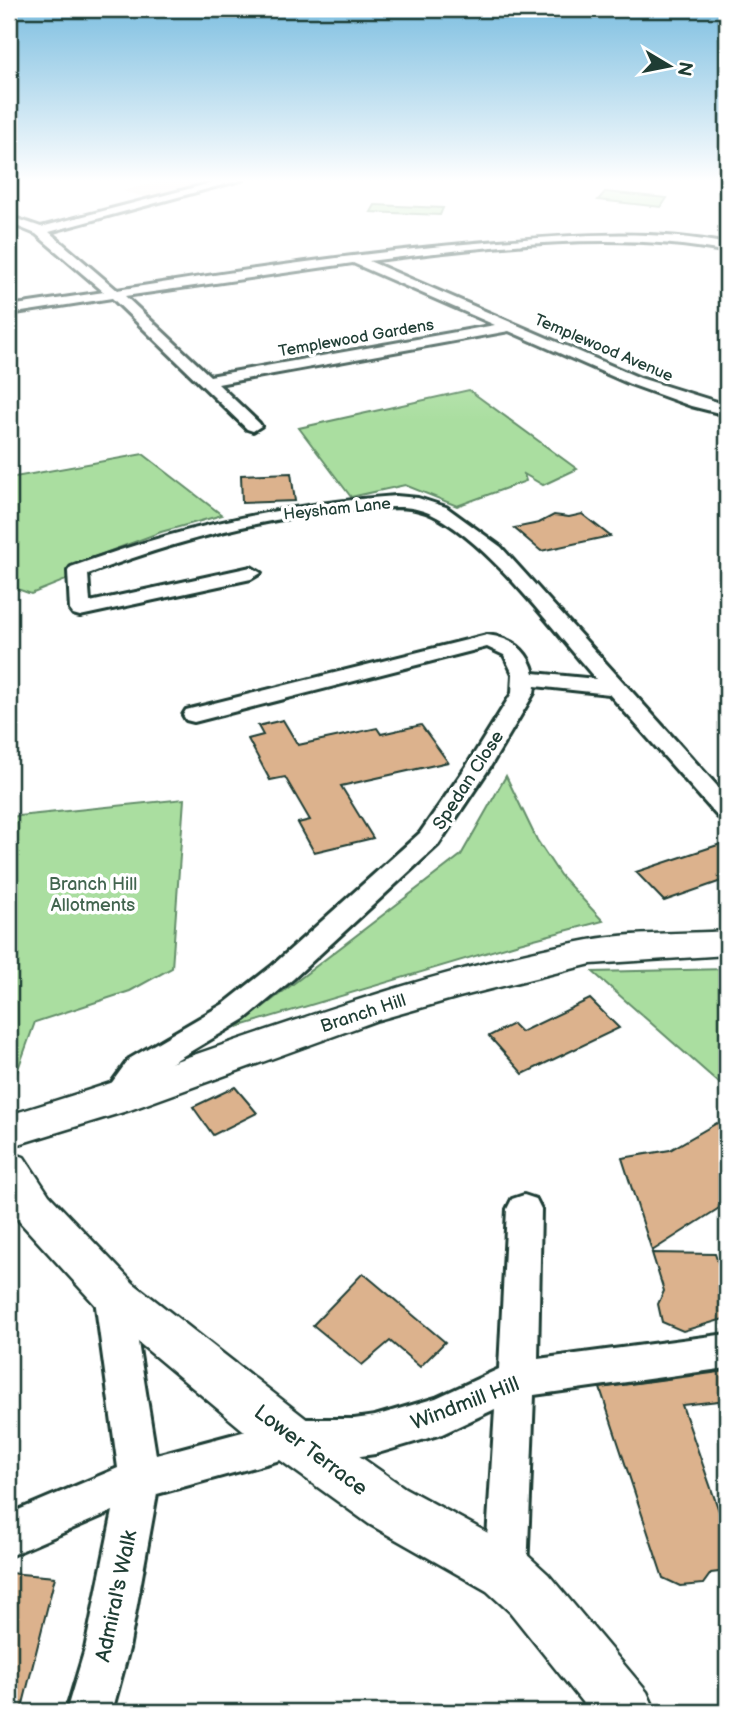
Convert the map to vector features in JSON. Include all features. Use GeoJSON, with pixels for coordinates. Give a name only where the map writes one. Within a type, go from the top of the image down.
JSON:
{"type":"FeatureCollection","features":[{"type":"Feature","properties":{"kind":"street"},"geometry":{"type":"LineString","coordinates":[[74,259],[115,294],[253,426]]}},
{"type":"Feature","properties":{"kind":"street"},"geometry":{"type":"LineString","coordinates":[[9,310],[353,259]]}},
{"type":"Feature","properties":{"kind":"street","name":"Templewood Avenue"},"geometry":{"type":"LineString","coordinates":[[356,259],[635,381],[697,403],[727,410]]}},
{"type":"Feature","properties":{"kind":"street","name":"Templewood Gardens"},"geometry":{"type":"LineString","coordinates":[[208,382],[510,327]]}},
{"type":"Feature","properties":{"kind":"street","name":"Heysham Lane"},"geometry":{"type":"LineString","coordinates":[[251,573],[80,610],[78,572],[133,550],[268,516],[342,504],[416,503],[457,519],[494,551],[727,812]]}},
{"type":"Feature","properties":{"kind":"street"},"geometry":{"type":"LineString","coordinates":[[194,715],[487,640],[506,644],[516,655],[527,679],[617,688]]}},
{"type":"Feature","properties":{"kind":"street","name":"Spedan Close"},"geometry":{"type":"LineString","coordinates":[[116,1099],[140,1067],[235,1011],[283,972],[429,839],[514,709],[527,679]]}},
{"type":"Feature","properties":{"kind":"street","name":"Branch Hill"},"geometry":{"type":"LineString","coordinates":[[9,1131],[116,1099],[367,1010],[459,984],[591,952],[727,943]]}},
{"type":"Feature","properties":{"kind":"street","name":"Lower Terrace"},"geometry":{"type":"LineString","coordinates":[[9,1169],[34,1208],[112,1292],[290,1438],[387,1506],[506,1572],[528,1593],[627,1712]]}},
{"type":"Feature","properties":{"kind":"street"},"geometry":{"type":"LineString","coordinates":[[506,1572],[516,1380],[520,1354],[524,1209]]}},
{"type":"Feature","properties":{"kind":"street","name":"Admiral's Walk"},"geometry":{"type":"LineString","coordinates":[[89,1712],[107,1649],[140,1479],[112,1292]]}},
{"type":"Feature","properties":{"kind":"street","name":"Windmill Hill"},"geometry":{"type":"LineString","coordinates":[[9,1535],[140,1479],[290,1438],[354,1438],[375,1435],[442,1415],[516,1380],[727,1351]]}},
{"type":"Feature","properties":{"kind":"green space"},"geometry":{"type":"Polygon","coordinates":[[[469,390],[577,469],[543,485],[524,474],[526,481],[457,506],[405,485],[351,497],[299,428],[469,390]]]}},
{"type":"Feature","properties":{"kind":"green space"},"geometry":{"type":"Polygon","coordinates":[[[143,454],[222,515],[161,532],[86,560],[71,578],[31,594],[9,586],[9,478],[143,454]]]}},
{"type":"Feature","properties":{"kind":"green space"},"geometry":{"type":"Polygon","coordinates":[[[506,776],[537,840],[560,875],[603,921],[519,943],[237,1027],[461,855],[506,776]]]}},
{"type":"Feature","properties":{"kind":"green space","name":"Branch Hill Allotments"},"geometry":{"type":"Polygon","coordinates":[[[184,799],[172,968],[130,991],[35,1022],[9,1094],[9,817],[184,799]]]}},
{"type":"Feature","properties":{"kind":"green space"},"geometry":{"type":"Polygon","coordinates":[[[727,969],[727,1090],[593,972],[727,969]]]}},
{"type":"Feature","properties":{"kind":"building"},"geometry":{"type":"Polygon","coordinates":[[[291,473],[295,501],[242,503],[241,475],[291,473]]]}},
{"type":"Feature","properties":{"kind":"building"},"geometry":{"type":"Polygon","coordinates":[[[582,514],[610,536],[541,551],[514,528],[539,523],[554,515],[569,517],[582,514]]]}},
{"type":"Feature","properties":{"kind":"building"},"geometry":{"type":"Polygon","coordinates":[[[283,720],[298,745],[377,728],[381,734],[421,725],[448,762],[341,786],[373,838],[314,852],[298,823],[310,820],[285,777],[270,780],[248,739],[263,735],[258,726],[283,720]]]}},
{"type":"Feature","properties":{"kind":"building"},"geometry":{"type":"Polygon","coordinates":[[[727,842],[727,879],[664,901],[636,872],[727,842]]]}},
{"type":"Feature","properties":{"kind":"building"},"geometry":{"type":"Polygon","coordinates":[[[590,999],[619,1028],[523,1074],[489,1036],[513,1024],[521,1032],[590,999]]]}},
{"type":"Feature","properties":{"kind":"building"},"geometry":{"type":"Polygon","coordinates":[[[235,1087],[257,1113],[213,1135],[193,1107],[235,1087]]]}},
{"type":"Feature","properties":{"kind":"building"},"geometry":{"type":"Polygon","coordinates":[[[717,1123],[727,1132],[727,1203],[652,1251],[622,1158],[670,1150],[717,1123]]]}},
{"type":"Feature","properties":{"kind":"building"},"geometry":{"type":"Polygon","coordinates":[[[652,1253],[715,1254],[727,1288],[727,1318],[683,1331],[662,1322],[658,1304],[664,1291],[652,1253]]]}},
{"type":"Feature","properties":{"kind":"building"},"geometry":{"type":"Polygon","coordinates":[[[363,1273],[445,1342],[420,1367],[390,1341],[362,1365],[313,1325],[363,1273]]]}},
{"type":"Feature","properties":{"kind":"building"},"geometry":{"type":"Polygon","coordinates":[[[727,1371],[727,1400],[682,1405],[727,1534],[727,1571],[711,1573],[703,1584],[680,1586],[663,1578],[600,1388],[727,1371]]]}},
{"type":"Feature","properties":{"kind":"building"},"geometry":{"type":"Polygon","coordinates":[[[9,1573],[55,1577],[21,1712],[9,1712],[9,1573]]]}}]}
